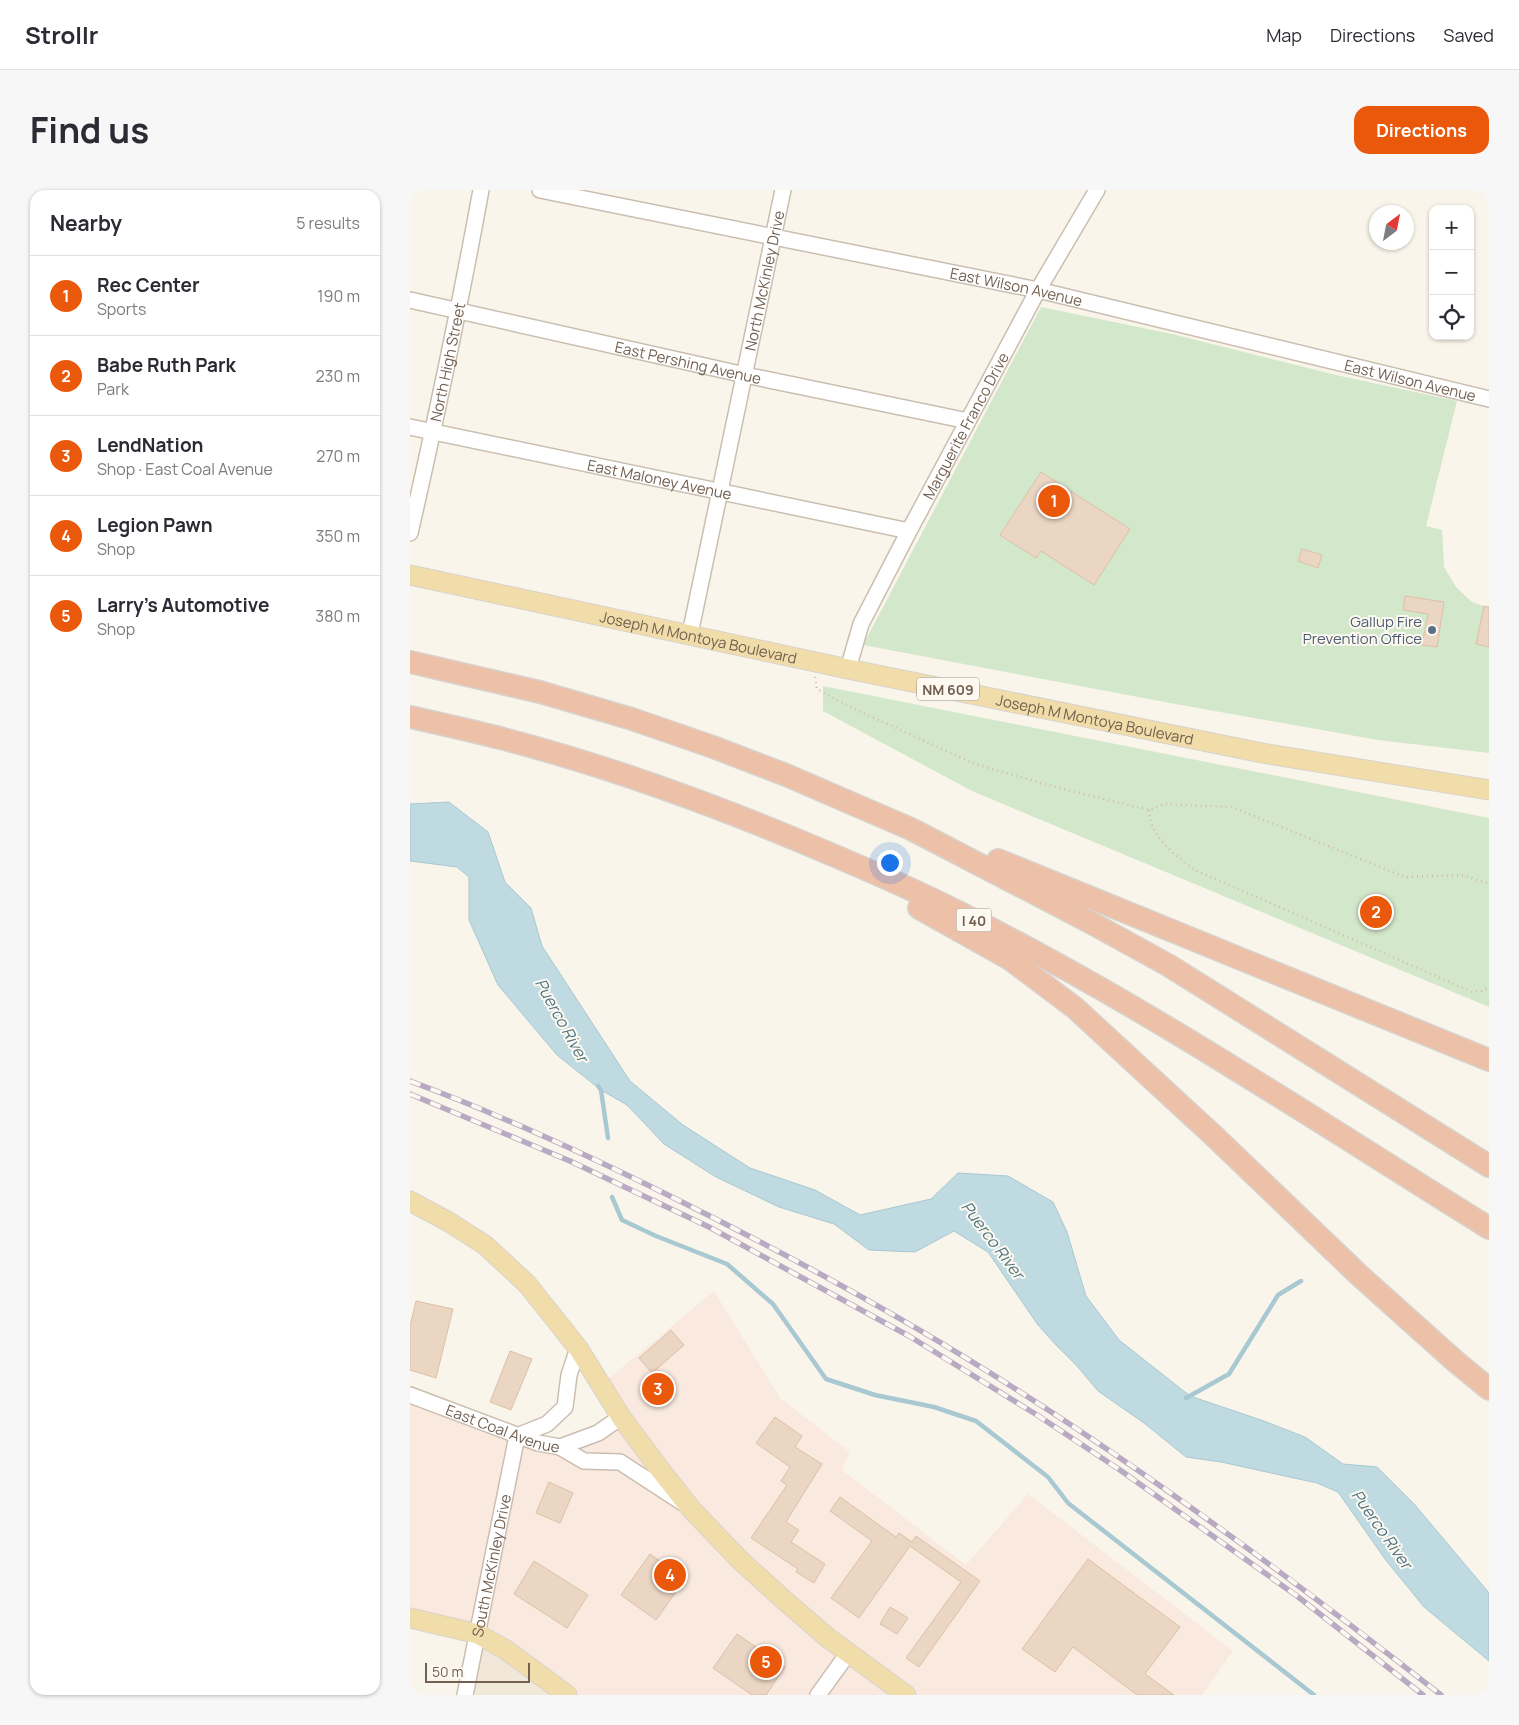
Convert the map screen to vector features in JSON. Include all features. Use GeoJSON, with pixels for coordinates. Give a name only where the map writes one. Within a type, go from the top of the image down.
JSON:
{"type":"FeatureCollection","features":[{"type":"Feature","properties":{"kind":"highway"},"geometry":{"type":"LineString","coordinates":[[410,662],[540,692],[632,719],[713,747],[1489,1060]]}},
{"type":"Feature","properties":{"kind":"highway","name":"I 40"},"geometry":{"type":"LineString","coordinates":[[410,717],[505,739],[614,771],[701,801],[792,837],[893,881],[962,914],[1137,1009],[1489,1228]]}},
{"type":"Feature","properties":{"kind":"highway"},"geometry":{"type":"LineString","coordinates":[[786,775],[911,829],[1088,920],[1168,965],[1489,1166]]}},
{"type":"Feature","properties":{"kind":"highway"},"geometry":{"type":"LineString","coordinates":[[792,837],[1010,959],[1075,1008],[1215,1137],[1358,1275],[1489,1389]]}},
{"type":"Feature","properties":{"kind":"main road","name":"Joseph M Montoya Boulevard"},"geometry":{"type":"LineString","coordinates":[[410,575],[848,669],[1262,753],[1489,790]]}},
{"type":"Feature","properties":{"kind":"main road"},"geometry":{"type":"LineString","coordinates":[[410,1201],[449,1222],[485,1245],[526,1284],[578,1348],[621,1417],[692,1510],[741,1561],[784,1600],[848,1652],[886,1689],[906,1695]]}},
{"type":"Feature","properties":{"kind":"main road"},"geometry":{"type":"LineString","coordinates":[[410,1618],[478,1634],[506,1650],[567,1695]]}},
{"type":"Feature","properties":{"kind":"street","name":"North High Street"},"geometry":{"type":"LineString","coordinates":[[410,533],[459,310],[481,190]]}},
{"type":"Feature","properties":{"kind":"street","name":"East Wilson Avenue"},"geometry":{"type":"LineString","coordinates":[[540,190],[1038,290],[1489,399]]}},
{"type":"Feature","properties":{"kind":"street","name":"North McKinley Drive"},"geometry":{"type":"LineString","coordinates":[[690,634],[783,190]]}},
{"type":"Feature","properties":{"kind":"street","name":"Marguerite Franco Drive"},"geometry":{"type":"LineString","coordinates":[[848,669],[861,624],[909,531],[1038,290],[1097,190]]}},
{"type":"Feature","properties":{"kind":"street","name":"East Pershing Avenue"},"geometry":{"type":"LineString","coordinates":[[410,300],[744,375],[968,421]]}},
{"type":"Feature","properties":{"kind":"street","name":"East Maloney Avenue"},"geometry":{"type":"LineString","coordinates":[[410,427],[909,531]]}},
{"type":"Feature","properties":{"kind":"street"},"geometry":{"type":"LineString","coordinates":[[517,1436],[547,1424],[565,1406],[569,1375],[578,1348]]}},
{"type":"Feature","properties":{"kind":"street","name":"East Coal Avenue"},"geometry":{"type":"LineString","coordinates":[[410,1395],[517,1436],[538,1443],[560,1447],[598,1433],[621,1417]]}},
{"type":"Feature","properties":{"kind":"street","name":"South McKinley Drive"},"geometry":{"type":"LineString","coordinates":[[465,1695],[517,1436]]}},
{"type":"Feature","properties":{"kind":"street"},"geometry":{"type":"LineString","coordinates":[[560,1447],[584,1461],[620,1462],[692,1510]]}},
{"type":"Feature","properties":{"kind":"street"},"geometry":{"type":"LineString","coordinates":[[818,1695],[848,1652]]}},
{"type":"Feature","properties":{"kind":"path"},"geometry":{"type":"LineString","coordinates":[[814,661],[817,690],[975,764],[1055,787],[1149,810],[1164,804],[1232,807],[1405,877],[1463,875],[1489,884]]}},
{"type":"Feature","properties":{"kind":"path"},"geometry":{"type":"LineString","coordinates":[[1149,810],[1149,818],[1153,828],[1174,855],[1195,870],[1472,992],[1482,991],[1489,987]]}},
{"type":"Feature","properties":{"kind":"shaded area"},"geometry":{"type":"Polygon","coordinates":[[[714,1291],[780,1398],[850,1452],[842,1470],[966,1565],[1028,1494],[1233,1651],[1202,1695],[567,1695],[506,1650],[410,1618],[410,1395],[560,1447],[620,1417],[601,1385],[714,1291]]]}},
{"type":"Feature","properties":{"kind":"shaded area"},"geometry":{"type":"Polygon","coordinates":[[[478,1634],[567,1695],[465,1695],[478,1634]]]}},
{"type":"Feature","properties":{"kind":"green space"},"geometry":{"type":"Polygon","coordinates":[[[1041,307],[1172,334],[1336,375],[1457,401],[1426,526],[1442,530],[1444,567],[1456,587],[1472,602],[1489,608],[1489,753],[1378,740],[863,645],[1041,307]]]}},
{"type":"Feature","properties":{"kind":"green space"},"geometry":{"type":"Polygon","coordinates":[[[823,686],[1489,818],[1489,1007],[972,791],[823,711],[823,686]]]}},
{"type":"Feature","properties":{"kind":"water","name":"Puerco River"},"geometry":{"type":"Polygon","coordinates":[[[449,802],[488,832],[505,882],[531,908],[542,946],[630,1081],[683,1125],[750,1168],[815,1190],[860,1215],[931,1199],[958,1173],[1008,1176],[1053,1202],[1067,1232],[1086,1296],[1119,1340],[1190,1396],[1305,1437],[1343,1464],[1377,1467],[1415,1505],[1489,1593],[1489,1661],[1424,1607],[1385,1559],[1338,1492],[1317,1483],[1221,1462],[1186,1457],[1144,1423],[1098,1391],[1038,1325],[988,1252],[954,1231],[915,1252],[869,1250],[834,1224],[779,1207],[716,1177],[664,1144],[627,1105],[601,1090],[557,1055],[498,985],[469,920],[469,877],[457,867],[410,861],[410,804],[449,802]]]}},
{"type":"Feature","properties":{"kind":"building"},"geometry":{"type":"Polygon","coordinates":[[[1041,472],[1130,529],[1094,585],[1041,551],[1036,558],[1000,535],[1041,472]]]}},
{"type":"Feature","properties":{"kind":"building"},"geometry":{"type":"Polygon","coordinates":[[[1302,549],[1322,555],[1318,568],[1298,561],[1302,549]]]}},
{"type":"Feature","properties":{"kind":"building","name":"Gallup Fire Prevention Office"},"geometry":{"type":"Polygon","coordinates":[[[1405,596],[1444,602],[1437,647],[1422,645],[1428,614],[1403,610],[1405,596]]]}},
{"type":"Feature","properties":{"kind":"building"},"geometry":{"type":"Polygon","coordinates":[[[1484,606],[1489,607],[1489,647],[1476,644],[1484,606]]]}},
{"type":"Feature","properties":{"kind":"building"},"geometry":{"type":"Polygon","coordinates":[[[416,1301],[453,1309],[436,1378],[410,1370],[410,1326],[416,1301]]]}},
{"type":"Feature","properties":{"kind":"building"},"geometry":{"type":"Polygon","coordinates":[[[671,1330],[684,1345],[652,1373],[639,1358],[671,1330]]]}},
{"type":"Feature","properties":{"kind":"building"},"geometry":{"type":"Polygon","coordinates":[[[510,1351],[532,1359],[511,1410],[490,1402],[510,1351]]]}},
{"type":"Feature","properties":{"kind":"building"},"geometry":{"type":"Polygon","coordinates":[[[775,1417],[802,1436],[795,1447],[822,1464],[786,1522],[799,1530],[791,1542],[825,1564],[814,1583],[796,1572],[798,1569],[751,1538],[787,1485],[781,1481],[790,1467],[756,1443],[775,1417]]]}},
{"type":"Feature","properties":{"kind":"building"},"geometry":{"type":"Polygon","coordinates":[[[549,1482],[573,1493],[560,1523],[536,1513],[549,1482]]]}},
{"type":"Feature","properties":{"kind":"building"},"geometry":{"type":"Polygon","coordinates":[[[840,1497],[896,1537],[899,1533],[912,1542],[916,1536],[980,1581],[919,1667],[906,1658],[961,1582],[910,1546],[859,1618],[831,1598],[872,1541],[830,1511],[840,1497]]]}},
{"type":"Feature","properties":{"kind":"building"},"geometry":{"type":"Polygon","coordinates":[[[650,1554],[685,1579],[656,1620],[621,1595],[650,1554]]]}},
{"type":"Feature","properties":{"kind":"building"},"geometry":{"type":"Polygon","coordinates":[[[1088,1559],[1180,1627],[1145,1674],[1174,1695],[1137,1695],[1073,1647],[1055,1672],[1022,1649],[1088,1559]]]}},
{"type":"Feature","properties":{"kind":"building"},"geometry":{"type":"Polygon","coordinates":[[[534,1561],[588,1595],[567,1628],[514,1594],[534,1561]]]}},
{"type":"Feature","properties":{"kind":"building"},"geometry":{"type":"Polygon","coordinates":[[[890,1607],[908,1618],[897,1634],[880,1624],[890,1607]]]}},
{"type":"Feature","properties":{"kind":"building"},"geometry":{"type":"Polygon","coordinates":[[[737,1634],[785,1667],[766,1695],[752,1695],[713,1668],[737,1634]]]}},
{"type":"Feature","properties":{"kind":"waterway"},"geometry":{"type":"LineString","coordinates":[[598,1086],[601,1090],[608,1138]]}},
{"type":"Feature","properties":{"kind":"waterway"},"geometry":{"type":"LineString","coordinates":[[612,1197],[622,1220],[656,1236],[727,1264],[773,1304],[826,1379],[875,1395],[934,1407],[976,1421],[1048,1477],[1068,1503],[1314,1695]]}},
{"type":"Feature","properties":{"kind":"waterway"},"geometry":{"type":"LineString","coordinates":[[1186,1398],[1229,1374],[1278,1295],[1301,1281]]}},
{"type":"Feature","properties":{"kind":"railway"},"geometry":{"type":"LineString","coordinates":[[410,1081],[542,1135],[670,1196],[758,1240],[930,1336],[1124,1460],[1284,1575],[1441,1695]]}},
{"type":"Feature","properties":{"kind":"railway"},"geometry":{"type":"LineString","coordinates":[[410,1094],[570,1161],[709,1227],[909,1336],[1037,1415],[1120,1470],[1297,1596],[1423,1695]]}},
{"type":"Feature","properties":{"kind":"place","name":"Rec Center"},"geometry":{"type":"Point","coordinates":[1054,501]}},
{"type":"Feature","properties":{"kind":"place","name":"Gallup Fire Prevention Office"},"geometry":{"type":"Point","coordinates":[1432,630]}},
{"type":"Feature","properties":{"kind":"place","name":"Babe Ruth Park"},"geometry":{"type":"Point","coordinates":[1376,912]}},
{"type":"Feature","properties":{"kind":"place","name":"LendNation"},"geometry":{"type":"Point","coordinates":[658,1389]}},
{"type":"Feature","properties":{"kind":"place","name":"Legion Pawn"},"geometry":{"type":"Point","coordinates":[670,1575]}},
{"type":"Feature","properties":{"kind":"place","name":"Larry's Automotive"},"geometry":{"type":"Point","coordinates":[766,1662]}}]}
